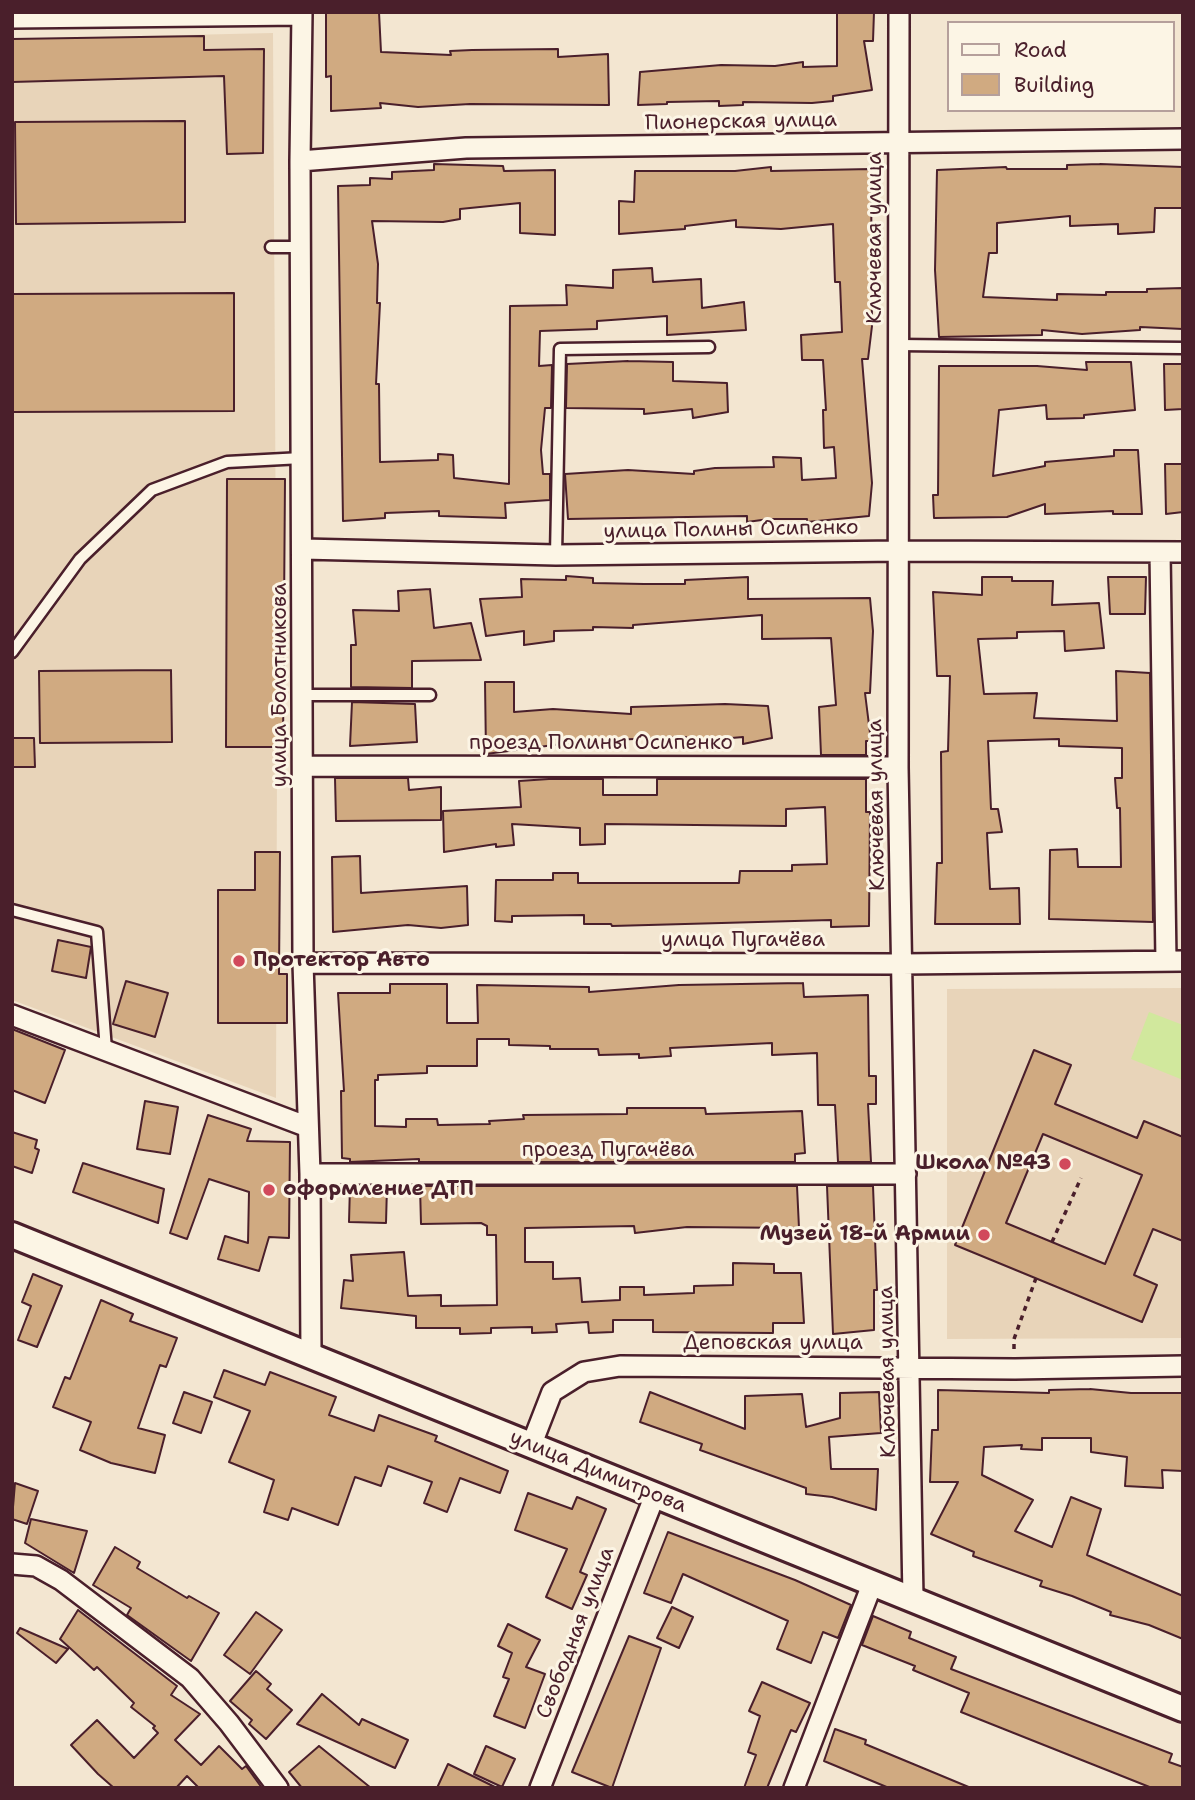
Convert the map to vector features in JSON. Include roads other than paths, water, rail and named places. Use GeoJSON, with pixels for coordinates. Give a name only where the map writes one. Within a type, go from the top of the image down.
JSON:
{"type":"FeatureCollection","features":[{"type":"Feature","properties":{"kind":"street","name":"Ключевая улица"},"geometry":{"type":"LineString","coordinates":[[899,12],[898,767],[911,1368],[913,1598]]}},
{"type":"Feature","properties":{"kind":"street"},"geometry":{"type":"LineString","coordinates":[[12,18],[302,13]]}},
{"type":"Feature","properties":{"kind":"street","name":"улица Болотникова"},"geometry":{"type":"LineString","coordinates":[[302,13],[300,247],[303,963],[310,1174],[311,1357]]}},
{"type":"Feature","properties":{"kind":"street","name":"Пионерская улица"},"geometry":{"type":"LineString","coordinates":[[300,161],[466,148],[1183,139]]}},
{"type":"Feature","properties":{"kind":"street","name":"улица Полины Осипенко"},"geometry":{"type":"LineString","coordinates":[[303,550],[556,555],[900,551],[1183,552]]}},
{"type":"Feature","properties":{"kind":"street"},"geometry":{"type":"LineString","coordinates":[[1160,552],[1174,961]]}},
{"type":"Feature","properties":{"kind":"street","name":"проезд Полины Осипенко"},"geometry":{"type":"LineString","coordinates":[[304,766],[898,767]]}},
{"type":"Feature","properties":{"kind":"street","name":"улица Пугачёва"},"geometry":{"type":"LineString","coordinates":[[303,963],[902,964],[1174,961]]}},
{"type":"Feature","properties":{"kind":"street"},"geometry":{"type":"LineString","coordinates":[[12,1015],[308,1127]]}},
{"type":"Feature","properties":{"kind":"street","name":"проезд Пугачёва"},"geometry":{"type":"LineString","coordinates":[[310,1174],[906,1174]]}},
{"type":"Feature","properties":{"kind":"street","name":"улица Димитрова"},"geometry":{"type":"LineString","coordinates":[[12,1235],[1183,1709]]}},
{"type":"Feature","properties":{"kind":"street","name":"Деповская улица"},"geometry":{"type":"LineString","coordinates":[[531,1446],[552,1392],[584,1372],[620,1366],[1183,1366]]}},
{"type":"Feature","properties":{"kind":"street","name":"Свободная улица"},"geometry":{"type":"LineString","coordinates":[[540,1788],[654,1495]]}},
{"type":"Feature","properties":{"kind":"street"},"geometry":{"type":"LineString","coordinates":[[12,1564],[36,1566],[61,1580],[190,1678],[278,1788]]}},
{"type":"Feature","properties":{"kind":"street"},"geometry":{"type":"LineString","coordinates":[[798,1787],[873,1582]]}},
{"type":"Feature","properties":{"kind":"lane"},"geometry":{"type":"LineString","coordinates":[[271,247],[300,247]]}},
{"type":"Feature","properties":{"kind":"lane"},"geometry":{"type":"LineString","coordinates":[[898,345],[1183,348]]}},
{"type":"Feature","properties":{"kind":"lane"},"geometry":{"type":"LineString","coordinates":[[556,555],[560,349],[709,347]]}},
{"type":"Feature","properties":{"kind":"lane"},"geometry":{"type":"LineString","coordinates":[[12,652],[80,559],[152,490],[227,462],[302,458]]}},
{"type":"Feature","properties":{"kind":"lane"},"geometry":{"type":"LineString","coordinates":[[303,695],[430,695]]}},
{"type":"Feature","properties":{"kind":"lane"},"geometry":{"type":"LineString","coordinates":[[12,910],[97,932],[106,1051]]}},
{"type":"Feature","properties":{"kind":"place","name":"Протектор Авто"},"geometry":{"type":"Point","coordinates":[239,961]}},
{"type":"Feature","properties":{"kind":"place","name":"Школа №43"},"geometry":{"type":"Point","coordinates":[1065,1164]}},
{"type":"Feature","properties":{"kind":"place","name":"оформление ДТП"},"geometry":{"type":"Point","coordinates":[269,1190]}},
{"type":"Feature","properties":{"kind":"place","name":"Музей 18-й Армии"},"geometry":{"type":"Point","coordinates":[984,1235]}}]}
